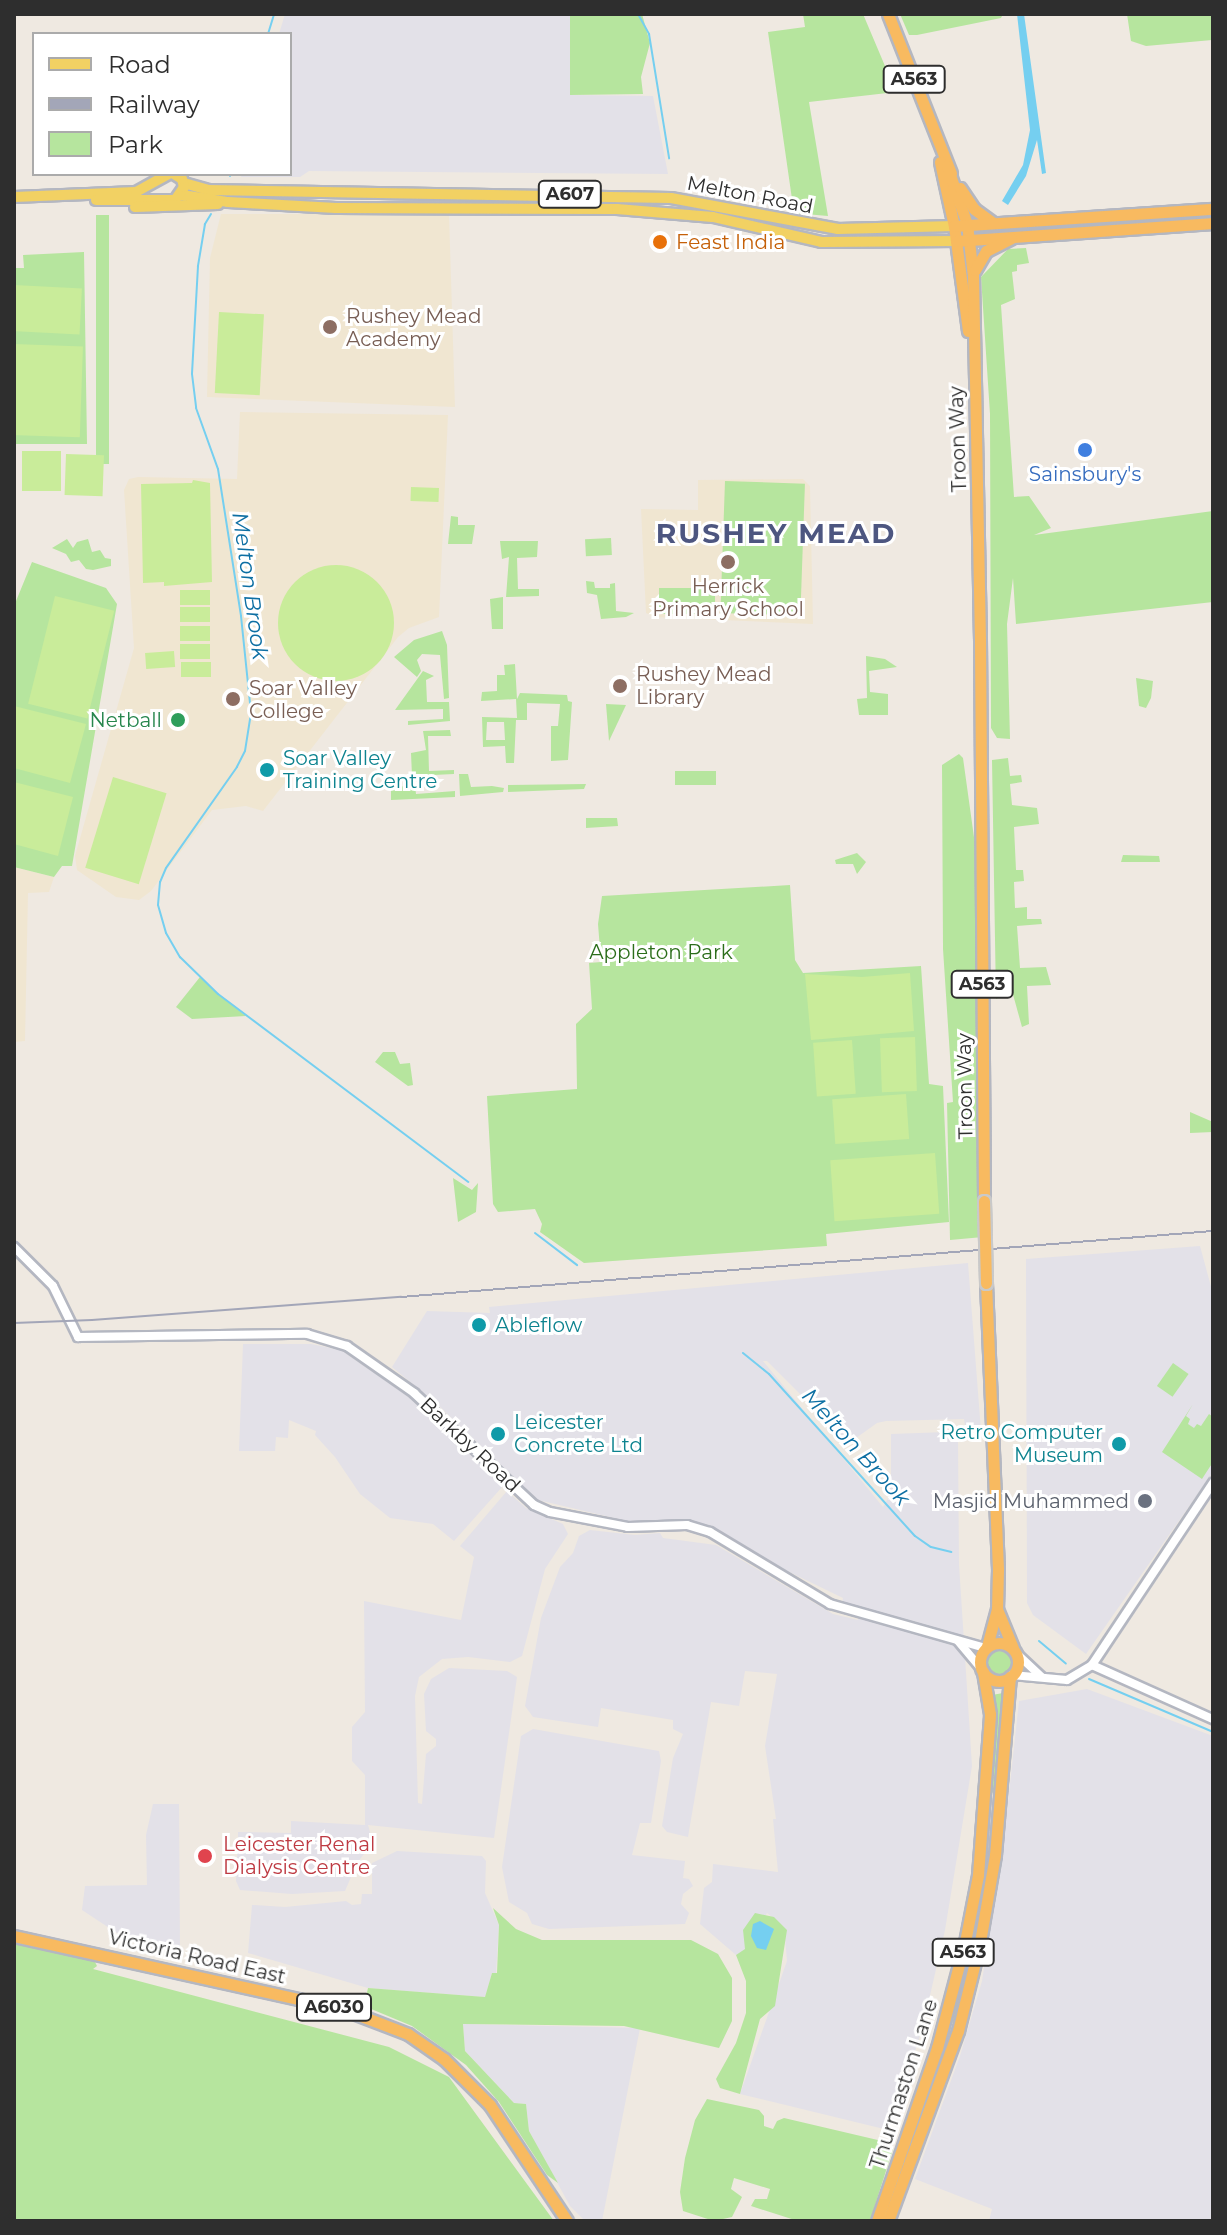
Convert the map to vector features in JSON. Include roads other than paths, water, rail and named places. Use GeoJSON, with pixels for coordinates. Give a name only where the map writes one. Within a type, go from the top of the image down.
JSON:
{"type":"FeatureCollection","features":[{"type":"Feature","properties":{"kind":"highway","name":"A563"},"geometry":{"type":"LineString","coordinates":[[888,14],[947,166],[969,204],[992,222]]}},
{"type":"Feature","properties":{"kind":"highway","name":"A563"},"geometry":{"type":"LineString","coordinates":[[937,145],[956,241]]}},
{"type":"Feature","properties":{"kind":"highway","name":"A563"},"geometry":{"type":"LineString","coordinates":[[947,166],[967,224],[969,239]]}},
{"type":"Feature","properties":{"kind":"highway","name":"Melton Road"},"geometry":{"type":"LineString","coordinates":[[956,241],[1211,215]]}},
{"type":"Feature","properties":{"kind":"highway","name":"Melton Road"},"geometry":{"type":"LineString","coordinates":[[954,226],[1124,216],[1159,222]]}},
{"type":"Feature","properties":{"kind":"highway","name":"Melton Road"},"geometry":{"type":"LineString","coordinates":[[973,276],[983,254],[1015,236]]}},
{"type":"Feature","properties":{"kind":"highway","name":"Troon Way"},"geometry":{"type":"LineString","coordinates":[[969,239],[973,276],[980,623],[984,1201],[997,1609],[986,1647]]}},
{"type":"Feature","properties":{"kind":"highway","name":"Troon Way"},"geometry":{"type":"LineString","coordinates":[[956,241],[973,371]]}},
{"type":"Feature","properties":{"kind":"highway","name":"Troon Way"},"geometry":{"type":"LineString","coordinates":[[997,1609],[1014,1651]]}},
{"type":"Feature","properties":{"kind":"highway"},"geometry":{"type":"LineString","coordinates":[[1003,1643],[1014,1651],[1018,1665],[1011,1676],[998,1681],[982,1670],[980,1658],[986,1647],[1003,1643]]}},
{"type":"Feature","properties":{"kind":"highway","name":"Thurmaston Lane"},"geometry":{"type":"LineString","coordinates":[[877,2221],[937,2051],[968,1929],[985,1814],[990,1714],[982,1670]]}},
{"type":"Feature","properties":{"kind":"highway","name":"Thurmaston Lane"},"geometry":{"type":"LineString","coordinates":[[888,2221],[958,2031],[980,1942],[995,1855],[1011,1676]]}},
{"type":"Feature","properties":{"kind":"highway","name":"Victoria Road East"},"geometry":{"type":"LineString","coordinates":[[14,1936],[343,2009],[408,2034],[444,2059],[490,2105],[567,2221]]}},
{"type":"Feature","properties":{"kind":"main road","name":"A607"},"geometry":{"type":"LineString","coordinates":[[71,198],[136,192],[168,176]]}},
{"type":"Feature","properties":{"kind":"main road","name":"A607"},"geometry":{"type":"LineString","coordinates":[[14,197],[175,200],[183,189],[173,176]]}},
{"type":"Feature","properties":{"kind":"main road"},"geometry":{"type":"LineString","coordinates":[[158,183],[163,198]]}},
{"type":"Feature","properties":{"kind":"main road","name":"Melton Road"},"geometry":{"type":"LineString","coordinates":[[183,189],[671,198],[723,205],[801,225],[869,230],[954,226]]}},
{"type":"Feature","properties":{"kind":"main road","name":"Melton Road"},"geometry":{"type":"LineString","coordinates":[[183,189],[228,202],[336,208],[571,208],[713,217],[799,238],[853,244],[956,241]]}},
{"type":"Feature","properties":{"kind":"main road"},"geometry":{"type":"LineString","coordinates":[[336,208],[338,191]]}},
{"type":"Feature","properties":{"kind":"main road"},"geometry":{"type":"LineString","coordinates":[[530,194],[532,202],[567,203],[571,208]]}},
{"type":"Feature","properties":{"kind":"main road"},"geometry":{"type":"LineString","coordinates":[[107,201],[135,207],[228,202]]}},
{"type":"Feature","properties":{"kind":"main road"},"geometry":{"type":"LineString","coordinates":[[799,238],[801,225]]}},
{"type":"Feature","properties":{"kind":"street","name":"Barkby Road"},"geometry":{"type":"LineString","coordinates":[[14,1247],[53,1286],[78,1337],[307,1334],[347,1346],[414,1393],[509,1484],[542,1508],[628,1527],[687,1525],[699,1528],[830,1604],[986,1647]]}},
{"type":"Feature","properties":{"kind":"street"},"geometry":{"type":"LineString","coordinates":[[1011,1676],[1067,1680],[1092,1665],[1213,1483]]}},
{"type":"Feature","properties":{"kind":"street"},"geometry":{"type":"LineString","coordinates":[[958,1640],[982,1670]]}},
{"type":"Feature","properties":{"kind":"street"},"geometry":{"type":"LineString","coordinates":[[1014,1651],[1043,1677]]}},
{"type":"Feature","properties":{"kind":"street"},"geometry":{"type":"LineString","coordinates":[[1092,1665],[1213,1719]]}},
{"type":"Feature","properties":{"kind":"water"},"geometry":{"type":"Polygon","coordinates":[[[1017,14],[1024,14],[1046,173],[1042,174],[1037,140],[1026,176],[1008,205],[1002,201],[1023,165],[1030,130],[1017,14]]]}},
{"type":"Feature","properties":{"kind":"water"},"geometry":{"type":"Polygon","coordinates":[[[760,1921],[774,1929],[766,1950],[757,1948],[751,1936],[753,1924],[760,1921]]]}},
{"type":"Feature","properties":{"kind":"waterway","name":"Melton Brook"},"geometry":{"type":"LineString","coordinates":[[269,32],[274,14]]}},
{"type":"Feature","properties":{"kind":"waterway"},"geometry":{"type":"LineString","coordinates":[[638,14],[649,34],[669,158]]}},
{"type":"Feature","properties":{"kind":"waterway","name":"Melton Brook"},"geometry":{"type":"LineString","coordinates":[[211,214],[205,224],[198,266],[192,374],[196,408],[218,469],[241,616],[251,713],[245,751],[166,868],[160,882],[158,905],[166,933],[180,957],[218,994],[468,1182]]}},
{"type":"Feature","properties":{"kind":"waterway","name":"Melton Brook"},"geometry":{"type":"LineString","coordinates":[[535,1233],[577,1265]]}},
{"type":"Feature","properties":{"kind":"waterway","name":"Melton Brook"},"geometry":{"type":"LineString","coordinates":[[743,1353],[769,1374],[915,1536],[931,1547],[951,1552]]}},
{"type":"Feature","properties":{"kind":"waterway","name":"Melton Brook"},"geometry":{"type":"LineString","coordinates":[[1039,1641],[1066,1664]]}},
{"type":"Feature","properties":{"kind":"waterway","name":"Melton Brook"},"geometry":{"type":"LineString","coordinates":[[1089,1679],[1213,1732]]}},
{"type":"Feature","properties":{"kind":"railway"},"geometry":{"type":"LineString","coordinates":[[14,1323],[401,1297],[1213,1231]]}},
{"type":"Feature","properties":{"kind":"place","name":"Feast India"},"geometry":{"type":"Point","coordinates":[660,242]}},
{"type":"Feature","properties":{"kind":"place","name":"Rushey Mead Academy"},"geometry":{"type":"Point","coordinates":[330,327]}},
{"type":"Feature","properties":{"kind":"place","name":"Sainsbury's"},"geometry":{"type":"Point","coordinates":[1085,450]}},
{"type":"Feature","properties":{"kind":"place","name":"Herrick Primary School"},"geometry":{"type":"Point","coordinates":[728,562]}},
{"type":"Feature","properties":{"kind":"place","name":"Rushey Mead Library"},"geometry":{"type":"Point","coordinates":[620,686]}},
{"type":"Feature","properties":{"kind":"place","name":"Soar Valley College"},"geometry":{"type":"Point","coordinates":[233,699]}},
{"type":"Feature","properties":{"kind":"place","name":"Netball"},"geometry":{"type":"Point","coordinates":[178,720]}},
{"type":"Feature","properties":{"kind":"place","name":"Soar Valley Training Centre"},"geometry":{"type":"Point","coordinates":[267,770]}},
{"type":"Feature","properties":{"kind":"place","name":"Ableflow"},"geometry":{"type":"Point","coordinates":[479,1325]}},
{"type":"Feature","properties":{"kind":"place","name":"Leicester Concrete Ltd"},"geometry":{"type":"Point","coordinates":[498,1434]}},
{"type":"Feature","properties":{"kind":"place","name":"Retro Computer Museum"},"geometry":{"type":"Point","coordinates":[1119,1444]}},
{"type":"Feature","properties":{"kind":"place","name":"Masjid Muhammed"},"geometry":{"type":"Point","coordinates":[1145,1501]}},
{"type":"Feature","properties":{"kind":"place","name":"Leicester Renal Dialysis Centre"},"geometry":{"type":"Point","coordinates":[205,1856]}},
{"type":"Feature","properties":{"kind":"district","name":"RUSHEY MEAD"},"geometry":{"type":"Point","coordinates":[776,533]}},
{"type":"Feature","properties":{"kind":"park label","name":"Appleton Park"},"geometry":{"type":"Point","coordinates":[661,952]}}]}
